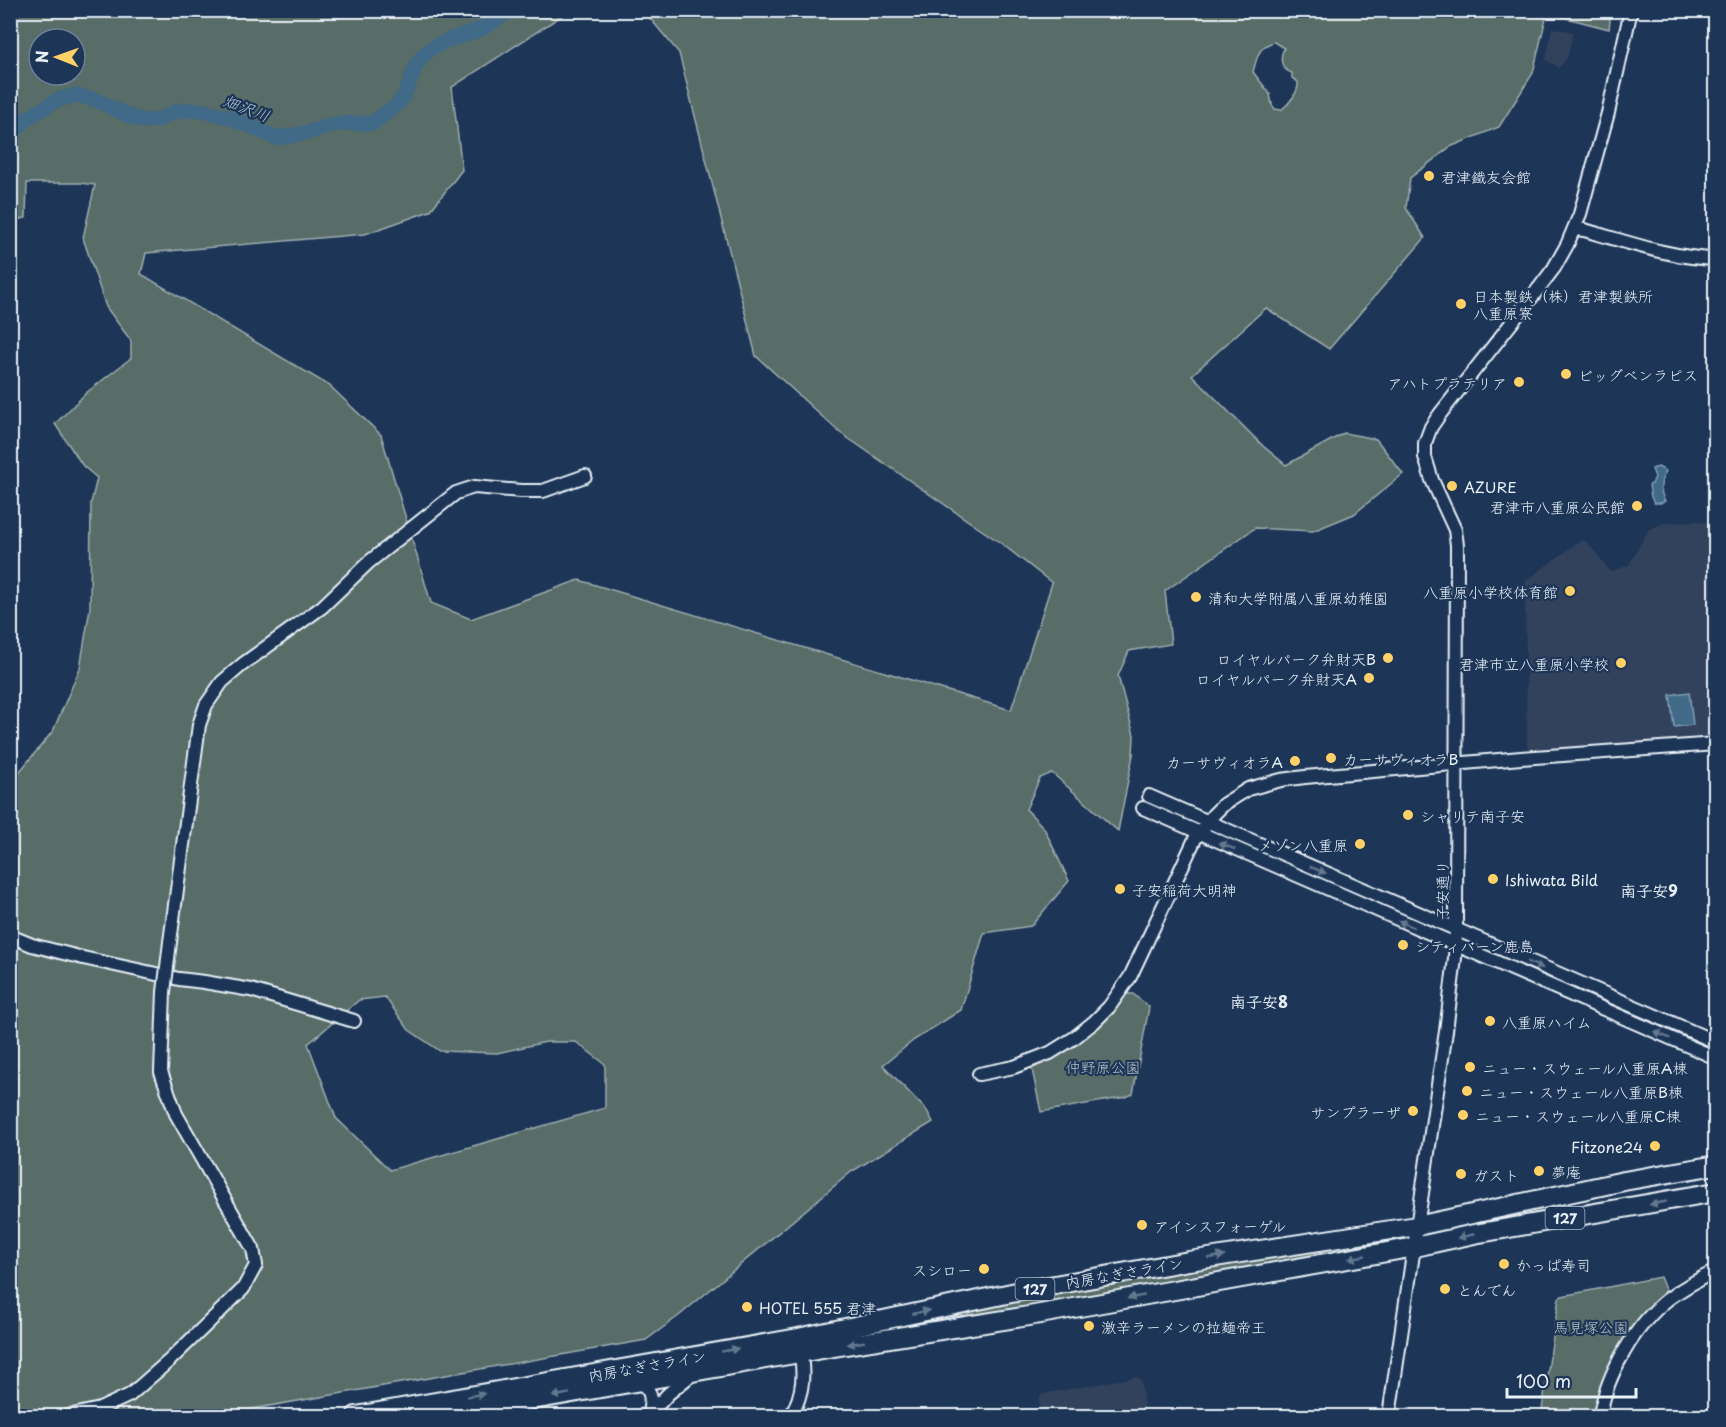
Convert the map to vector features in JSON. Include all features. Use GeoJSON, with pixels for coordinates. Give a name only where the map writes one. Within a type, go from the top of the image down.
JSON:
{"type":"FeatureCollection","features":[{"type":"Feature","properties":{"kind":"highway","name":"内房なぎさライン"},"geometry":{"type":"LineString","coordinates":[[441,1416],[696,1371],[1021,1291],[1167,1265],[1417,1226],[1624,1181],[1716,1165]]}},
{"type":"Feature","properties":{"kind":"highway","name":"内房なぎさライン"},"geometry":{"type":"LineString","coordinates":[[356,1416],[799,1346],[834,1347],[1029,1316],[1716,1192]]}},
{"type":"Feature","properties":{"kind":"street"},"geometry":{"type":"LineString","coordinates":[[1631,10],[1602,135],[1574,229],[1680,256],[1716,259]]}},
{"type":"Feature","properties":{"kind":"street","name":"子安通り"},"geometry":{"type":"LineString","coordinates":[[1389,1416],[1446,1031],[1456,930],[1457,545],[1455,530],[1426,465],[1425,443],[1440,414],[1554,268],[1574,229]]}},
{"type":"Feature","properties":{"kind":"street"},"geometry":{"type":"LineString","coordinates":[[68,1416],[100,1409],[130,1395],[170,1360],[243,1289],[256,1265],[253,1249],[176,1114],[161,1072],[164,992],[170,942],[199,725],[206,705],[222,681],[322,607],[369,562],[456,492],[474,487],[543,491],[585,476]]}},
{"type":"Feature","properties":{"kind":"street"},"geometry":{"type":"LineString","coordinates":[[979,1074],[1014,1067],[1050,1053],[1074,1038],[1109,1007],[1130,977],[1199,834],[1213,814],[1248,789],[1262,784],[1305,777],[1716,744]]}},
{"type":"Feature","properties":{"kind":"street"},"geometry":{"type":"LineString","coordinates":[[1149,796],[1716,1042]]}},
{"type":"Feature","properties":{"kind":"street"},"geometry":{"type":"LineString","coordinates":[[1143,808],[1716,1058]]}},
{"type":"Feature","properties":{"kind":"street"},"geometry":{"type":"LineString","coordinates":[[10,936],[32,945],[83,958],[179,979],[251,990],[354,1021]]}},
{"type":"Feature","properties":{"kind":"street"},"geometry":{"type":"LineString","coordinates":[[1600,1416],[1601,1405],[1610,1381],[1635,1334],[1666,1300],[1686,1286],[1716,1271]]}},
{"type":"Feature","properties":{"kind":"street"},"geometry":{"type":"LineString","coordinates":[[791,1416],[802,1390],[803,1378],[799,1346]]}},
{"type":"Feature","properties":{"kind":"street"},"geometry":{"type":"LineString","coordinates":[[648,1416],[668,1394],[696,1371]]}},
{"type":"Feature","properties":{"kind":"street"},"geometry":{"type":"LineString","coordinates":[[638,1382],[644,1385],[651,1397],[648,1416]]}},
{"type":"Feature","properties":{"kind":"shaded area"},"geometry":{"type":"Polygon","coordinates":[[[1552,28],[1573,32],[1568,56],[1559,68],[1546,60],[1552,28]]]}},
{"type":"Feature","properties":{"kind":"shaded area"},"geometry":{"type":"Polygon","coordinates":[[[1658,467],[1666,471],[1661,486],[1665,501],[1654,503],[1649,485],[1655,477],[1652,469],[1658,467]]]}},
{"type":"Feature","properties":{"kind":"shaded area","name":"君津市立八重原小学校"},"geometry":{"type":"Polygon","coordinates":[[[1697,521],[1715,524],[1715,737],[1529,752],[1527,747],[1526,581],[1579,541],[1586,541],[1611,572],[1629,565],[1649,529],[1664,523],[1697,521]]]}},
{"type":"Feature","properties":{"kind":"shaded area"},"geometry":{"type":"Polygon","coordinates":[[[1689,692],[1693,725],[1674,727],[1670,695],[1689,692]]]}},
{"type":"Feature","properties":{"kind":"shaded area"},"geometry":{"type":"Polygon","coordinates":[[[1136,1377],[1141,1381],[1145,1416],[1041,1416],[1039,1398],[1042,1394],[1136,1377]]]}},
{"type":"Feature","properties":{"kind":"green space"},"geometry":{"type":"Polygon","coordinates":[[[10,11],[569,11],[452,87],[462,170],[430,211],[365,234],[146,253],[141,274],[330,386],[381,435],[431,603],[471,619],[579,580],[1011,710],[1052,583],[1002,544],[839,432],[756,356],[679,53],[644,11],[1611,11],[1609,29],[1547,13],[1533,73],[1499,127],[1450,147],[1410,178],[1406,208],[1425,238],[1329,349],[1266,308],[1192,375],[1263,446],[1286,465],[1344,433],[1376,439],[1403,474],[1354,514],[1313,531],[1255,528],[1165,591],[1171,644],[1129,651],[1118,676],[1134,735],[1133,755],[1118,831],[1052,773],[1040,778],[1026,809],[1044,828],[1069,881],[1031,926],[984,933],[961,1010],[914,1040],[883,1065],[927,1111],[933,1122],[851,1172],[680,1315],[646,1340],[212,1416],[11,1416],[11,782],[53,731],[80,668],[90,608],[91,503],[97,478],[83,466],[55,424],[86,393],[131,358],[131,341],[106,307],[83,238],[95,185],[27,183],[26,218],[11,221],[10,11]],[[1274,42],[1261,50],[1253,72],[1270,94],[1272,105],[1275,109],[1281,110],[1293,98],[1298,82],[1283,66],[1281,60],[1284,48],[1274,42]],[[385,997],[359,1000],[308,1044],[336,1118],[390,1170],[605,1108],[605,1064],[576,1042],[546,1042],[497,1053],[440,1051],[409,1030],[385,997]]]}},
{"type":"Feature","properties":{"kind":"green space","name":"仲野原公園"},"geometry":{"type":"Polygon","coordinates":[[[1125,994],[1133,994],[1149,1007],[1133,1094],[1041,1112],[1032,1069],[1079,1041],[1125,994]]]}},
{"type":"Feature","properties":{"kind":"green space"},"geometry":{"type":"Polygon","coordinates":[[[1401,1235],[1402,1241],[1003,1313],[942,1317],[942,1315],[1038,1292],[1401,1235]]]}},
{"type":"Feature","properties":{"kind":"green space","name":"馬見塚公園"},"geometry":{"type":"Polygon","coordinates":[[[1660,1277],[1666,1292],[1637,1322],[1622,1342],[1602,1383],[1591,1414],[1542,1409],[1559,1298],[1660,1277]]]}},
{"type":"Feature","properties":{"kind":"waterway","name":"畑沢川"},"geometry":{"type":"LineString","coordinates":[[10,136],[28,118],[55,101],[76,95],[96,100],[144,121],[158,120],[177,111],[206,111],[231,118],[277,138],[306,133],[336,124],[374,123],[403,98],[418,62],[428,51],[442,43],[481,29],[513,10]]}},
{"type":"Feature","properties":{"kind":"place","name":"君津鐵友会館"},"geometry":{"type":"Point","coordinates":[1429,176]}},
{"type":"Feature","properties":{"kind":"place","name":"日本製鉄（株）君津製鉄所 八重原寮"},"geometry":{"type":"Point","coordinates":[1461,304]}},
{"type":"Feature","properties":{"kind":"place","name":"ビッグベンラピス"},"geometry":{"type":"Point","coordinates":[1566,374]}},
{"type":"Feature","properties":{"kind":"place","name":"アハトプラテリア"},"geometry":{"type":"Point","coordinates":[1519,382]}},
{"type":"Feature","properties":{"kind":"place","name":"AZURE"},"geometry":{"type":"Point","coordinates":[1452,486]}},
{"type":"Feature","properties":{"kind":"place","name":"君津市八重原公民館"},"geometry":{"type":"Point","coordinates":[1637,506]}},
{"type":"Feature","properties":{"kind":"place","name":"八重原小学校体育館"},"geometry":{"type":"Point","coordinates":[1570,591]}},
{"type":"Feature","properties":{"kind":"place","name":"清和大学附属八重原幼稚園"},"geometry":{"type":"Point","coordinates":[1196,597]}},
{"type":"Feature","properties":{"kind":"place","name":"ロイヤルパーク弁財天B"},"geometry":{"type":"Point","coordinates":[1388,658]}},
{"type":"Feature","properties":{"kind":"place","name":"君津市立八重原小学校"},"geometry":{"type":"Point","coordinates":[1621,663]}},
{"type":"Feature","properties":{"kind":"place","name":"ロイヤルパーク弁財天A"},"geometry":{"type":"Point","coordinates":[1369,678]}},
{"type":"Feature","properties":{"kind":"place","name":"カーサヴィオラB"},"geometry":{"type":"Point","coordinates":[1331,758]}},
{"type":"Feature","properties":{"kind":"place","name":"カーサヴィオラA"},"geometry":{"type":"Point","coordinates":[1295,761]}},
{"type":"Feature","properties":{"kind":"place","name":"シャリテ南子安"},"geometry":{"type":"Point","coordinates":[1408,815]}},
{"type":"Feature","properties":{"kind":"place","name":"メゾン八重原"},"geometry":{"type":"Point","coordinates":[1360,844]}},
{"type":"Feature","properties":{"kind":"place","name":"Ishiwata Bild"},"geometry":{"type":"Point","coordinates":[1493,879]}},
{"type":"Feature","properties":{"kind":"place","name":"子安稲荷大明神"},"geometry":{"type":"Point","coordinates":[1120,889]}},
{"type":"Feature","properties":{"kind":"place","name":"シティバーン鹿島"},"geometry":{"type":"Point","coordinates":[1403,945]}},
{"type":"Feature","properties":{"kind":"place","name":"八重原ハイム"},"geometry":{"type":"Point","coordinates":[1490,1021]}},
{"type":"Feature","properties":{"kind":"place","name":"ニュー・スウェール八重原A棟"},"geometry":{"type":"Point","coordinates":[1470,1067]}},
{"type":"Feature","properties":{"kind":"place","name":"ニュー・スウェール八重原B棟"},"geometry":{"type":"Point","coordinates":[1467,1091]}},
{"type":"Feature","properties":{"kind":"place","name":"サンプラーザ"},"geometry":{"type":"Point","coordinates":[1413,1111]}},
{"type":"Feature","properties":{"kind":"place","name":"ニュー・スウェール八重原C棟"},"geometry":{"type":"Point","coordinates":[1463,1115]}},
{"type":"Feature","properties":{"kind":"place","name":"Fitzone24"},"geometry":{"type":"Point","coordinates":[1655,1146]}},
{"type":"Feature","properties":{"kind":"place","name":"夢庵"},"geometry":{"type":"Point","coordinates":[1539,1171]}},
{"type":"Feature","properties":{"kind":"place","name":"ガスト"},"geometry":{"type":"Point","coordinates":[1461,1174]}},
{"type":"Feature","properties":{"kind":"place","name":"アインスフォーゲル"},"geometry":{"type":"Point","coordinates":[1142,1225]}},
{"type":"Feature","properties":{"kind":"place","name":"かっぱ寿司"},"geometry":{"type":"Point","coordinates":[1504,1264]}},
{"type":"Feature","properties":{"kind":"place","name":"スシロー"},"geometry":{"type":"Point","coordinates":[984,1269]}},
{"type":"Feature","properties":{"kind":"place","name":"とんでん"},"geometry":{"type":"Point","coordinates":[1445,1289]}},
{"type":"Feature","properties":{"kind":"place","name":"HOTEL 555 君津"},"geometry":{"type":"Point","coordinates":[747,1307]}},
{"type":"Feature","properties":{"kind":"place","name":"激辛ラーメンの拉麺帝王"},"geometry":{"type":"Point","coordinates":[1089,1326]}},
{"type":"Feature","properties":{"kind":"district","name":"南子安9"},"geometry":{"type":"Point","coordinates":[1649,890]}},
{"type":"Feature","properties":{"kind":"district","name":"南子安8"},"geometry":{"type":"Point","coordinates":[1259,1001]}}]}
